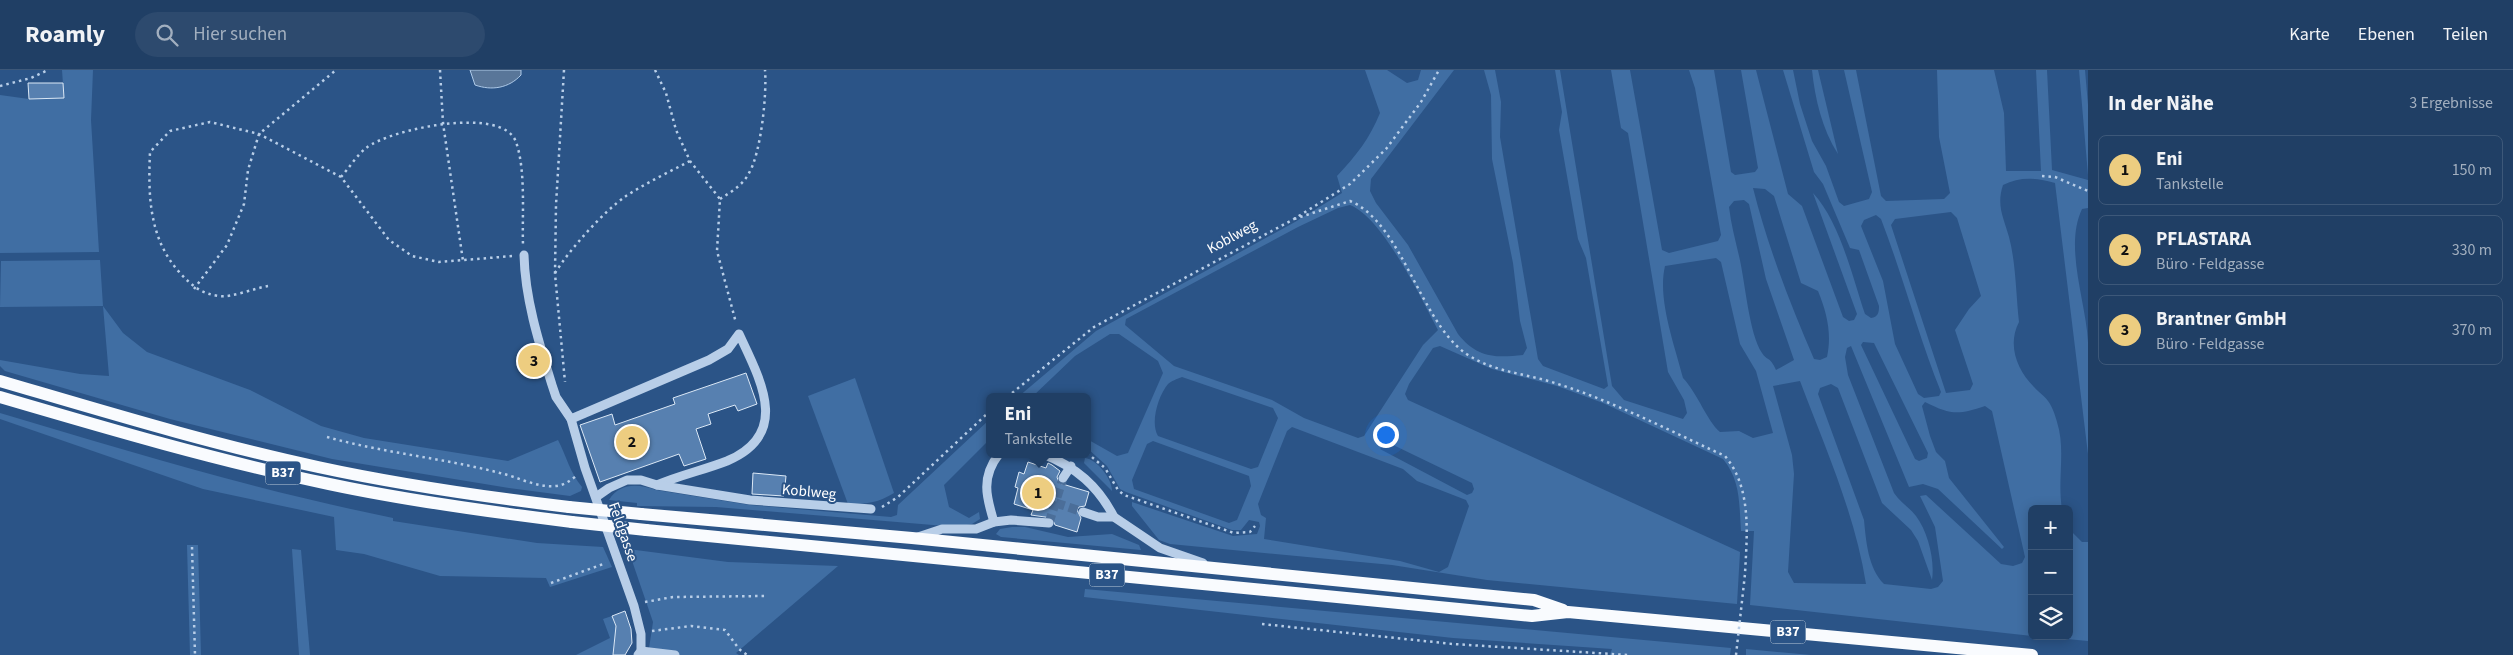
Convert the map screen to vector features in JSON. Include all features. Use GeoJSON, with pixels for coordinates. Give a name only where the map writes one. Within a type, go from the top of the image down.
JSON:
{"type":"FeatureCollection","features":[{"type":"Feature","properties":{"kind":"main road","name":"B37"},"geometry":{"type":"LineString","coordinates":[[0,382],[183,434],[318,467],[453,492],[641,514],[912,538],[1534,600],[1568,612]]}},
{"type":"Feature","properties":{"kind":"main road","name":"B37"},"geometry":{"type":"LineString","coordinates":[[0,397],[167,445],[328,484],[407,499],[572,522],[1532,616],[1568,612],[2032,655]]}},
{"type":"Feature","properties":{"kind":"street","name":"Feldgasse"},"geometry":{"type":"LineString","coordinates":[[524,255],[524,273],[540,346],[556,397],[570,418],[585,468],[634,606],[641,634],[639,653]]}},
{"type":"Feature","properties":{"kind":"street"},"geometry":{"type":"LineString","coordinates":[[570,418],[709,360],[728,349],[739,334]]}},
{"type":"Feature","properties":{"kind":"street"},"geometry":{"type":"LineString","coordinates":[[657,485],[726,461],[743,453],[758,439],[767,419],[764,396],[739,334]]}},
{"type":"Feature","properties":{"kind":"street"},"geometry":{"type":"LineString","coordinates":[[994,522],[987,501],[985,484],[991,465],[996,458]]}},
{"type":"Feature","properties":{"kind":"street"},"geometry":{"type":"LineString","coordinates":[[1053,458],[1071,466],[1104,497],[1114,517],[1160,548],[1218,568]]}},
{"type":"Feature","properties":{"kind":"street"},"geometry":{"type":"LineString","coordinates":[[1064,478],[1071,466]]}},
{"type":"Feature","properties":{"kind":"street","name":"Koblweg"},"geometry":{"type":"LineString","coordinates":[[596,497],[609,488],[627,480],[641,480],[657,485],[750,500],[870,509]]}},
{"type":"Feature","properties":{"kind":"street"},"geometry":{"type":"LineString","coordinates":[[1083,512],[1098,517],[1114,517]]}},
{"type":"Feature","properties":{"kind":"street"},"geometry":{"type":"LineString","coordinates":[[912,538],[942,530],[976,529],[994,522],[1011,520],[1049,523]]}},
{"type":"Feature","properties":{"kind":"street"},"geometry":{"type":"LineString","coordinates":[[639,653],[675,655]]}},
{"type":"Feature","properties":{"kind":"path"},"geometry":{"type":"LineString","coordinates":[[0,86],[31,78],[48,70]]}},
{"type":"Feature","properties":{"kind":"path"},"geometry":{"type":"LineString","coordinates":[[194,289],[227,244],[244,204],[248,170],[259,134],[336,70]]}},
{"type":"Feature","properties":{"kind":"path"},"geometry":{"type":"LineString","coordinates":[[440,70],[443,123],[463,261]]}},
{"type":"Feature","properties":{"kind":"path"},"geometry":{"type":"LineString","coordinates":[[564,70],[554,274],[566,391]]}},
{"type":"Feature","properties":{"kind":"path"},"geometry":{"type":"LineString","coordinates":[[655,70],[666,93],[676,130],[690,161],[720,199],[717,251],[722,279],[739,334]]}},
{"type":"Feature","properties":{"kind":"path"},"geometry":{"type":"LineString","coordinates":[[720,199],[735,189],[749,174],[757,154],[766,70]]}},
{"type":"Feature","properties":{"kind":"path","name":"Koblweg"},"geometry":{"type":"LineString","coordinates":[[1012,393],[1094,327],[1294,219],[1350,184],[1370,166],[1402,129],[1439,70]]}},
{"type":"Feature","properties":{"kind":"path"},"geometry":{"type":"LineString","coordinates":[[268,286],[220,296],[194,289],[168,260],[153,224],[148,186],[150,152],[170,131],[210,122],[259,134],[341,177],[389,240],[412,256],[439,262],[524,255],[521,170],[516,140],[505,128],[486,124],[443,123],[404,131],[366,148],[341,177]]}},
{"type":"Feature","properties":{"kind":"path"},"geometry":{"type":"LineString","coordinates":[[554,274],[577,243],[624,197],[690,161]]}},
{"type":"Feature","properties":{"kind":"path"},"geometry":{"type":"LineString","coordinates":[[2042,176],[2055,176],[2088,191]]}},
{"type":"Feature","properties":{"kind":"path"},"geometry":{"type":"LineString","coordinates":[[1294,219],[1313,215],[1350,201],[1362,206],[1382,230],[1408,268],[1436,320],[1450,340],[1467,354],[1493,368],[1557,383],[1594,397],[1725,456],[1736,469],[1742,484],[1747,531],[1746,574],[1736,655]]}},
{"type":"Feature","properties":{"kind":"path"},"geometry":{"type":"LineString","coordinates":[[870,509],[884,507],[898,497],[986,415]]}},
{"type":"Feature","properties":{"kind":"path"},"geometry":{"type":"LineString","coordinates":[[327,437],[361,446],[500,473],[542,485],[556,486],[568,482],[585,468]]}},
{"type":"Feature","properties":{"kind":"path"},"geometry":{"type":"LineString","coordinates":[[1091,456],[1105,468],[1118,490],[1124,495],[1234,533],[1250,532],[1254,526]]}},
{"type":"Feature","properties":{"kind":"path"},"geometry":{"type":"LineString","coordinates":[[192,547],[195,655]]}},
{"type":"Feature","properties":{"kind":"path"},"geometry":{"type":"LineString","coordinates":[[551,583],[617,560]]}},
{"type":"Feature","properties":{"kind":"path"},"geometry":{"type":"LineString","coordinates":[[634,606],[673,597],[766,596]]}},
{"type":"Feature","properties":{"kind":"path"},"geometry":{"type":"LineString","coordinates":[[1262,624],[1453,644],[1628,655]]}},
{"type":"Feature","properties":{"kind":"path"},"geometry":{"type":"LineString","coordinates":[[641,634],[692,626],[725,630],[738,649],[747,655]]}},
{"type":"Feature","properties":{"kind":"shaded area"},"geometry":{"type":"Polygon","coordinates":[[[62,70],[93,70],[91,120],[99,252],[0,253],[0,95],[29,99],[64,98],[62,70]]]}},
{"type":"Feature","properties":{"kind":"shaded area"},"geometry":{"type":"Polygon","coordinates":[[[470,70],[521,70],[521,75],[506,85],[488,88],[475,85],[470,70]]]}},
{"type":"Feature","properties":{"kind":"shaded area"},"geometry":{"type":"Polygon","coordinates":[[[1365,70],[1387,70],[1407,83],[1418,80],[1421,70],[1454,70],[1371,179],[1370,191],[1376,203],[1408,245],[1458,334],[1465,342],[1472,348],[1487,355],[1523,355],[1527,348],[1520,321],[1513,263],[1492,159],[1491,95],[1484,70],[1495,70],[1501,102],[1500,137],[1538,359],[1543,366],[1604,389],[1608,386],[1586,258],[1578,239],[1559,130],[1562,112],[1555,70],[1560,70],[1612,386],[1624,400],[1683,419],[1687,413],[1684,400],[1668,372],[1628,133],[1621,128],[1611,70],[1630,70],[1662,250],[1669,253],[1718,241],[1721,235],[1695,88],[1689,70],[1714,70],[1731,172],[1735,175],[1755,172],[1758,168],[1741,70],[1756,70],[1788,194],[1802,206],[1843,317],[1849,321],[1854,320],[1857,314],[1813,193],[1831,219],[1838,234],[1865,314],[1871,318],[1877,316],[1879,306],[1859,250],[1850,248],[1823,184],[1814,172],[1783,70],[1793,70],[1800,104],[1812,141],[1826,166],[1839,202],[1844,206],[1869,199],[1872,192],[1844,70],[1856,70],[1881,196],[1886,201],[1944,199],[1950,193],[1939,137],[1937,70],[1994,70],[2004,113],[2006,171],[2041,171],[2036,70],[2047,70],[2052,170],[2088,180],[2088,208],[2082,209],[2077,224],[2075,257],[2088,342],[2088,454],[2055,183],[2036,179],[2016,180],[2003,185],[2000,199],[2016,280],[2019,322],[2014,339],[2014,348],[2023,373],[2051,405],[2060,433],[2061,443],[2062,505],[2028,505],[2028,636],[1750,605],[1754,531],[1741,531],[1736,484],[1729,467],[1723,459],[1603,403],[1557,386],[1492,369],[1440,346],[1433,348],[1409,384],[1405,394],[1408,400],[1740,552],[1737,604],[1487,580],[1392,565],[1170,544],[1159,540],[1132,506],[1132,502],[1233,536],[1257,534],[1260,526],[1259,522],[1249,520],[1241,530],[1232,530],[1126,492],[1120,489],[1107,466],[1091,452],[1091,441],[1117,456],[1128,453],[1163,373],[1158,361],[1119,334],[1110,334],[1075,356],[1036,393],[1023,393],[1096,331],[1295,222],[1342,193],[1337,176],[1372,131],[1380,113],[1365,70]],[[1753,188],[1788,296],[1814,359],[1820,360],[1827,357],[1829,340],[1828,324],[1818,291],[1801,283],[1774,196],[1765,189],[1753,188]],[[1744,200],[1734,201],[1729,207],[1732,225],[1754,333],[1762,353],[1776,370],[1794,360],[1766,279],[1749,204],[1744,200]],[[1350,205],[1338,208],[1298,227],[1126,319],[1125,325],[1174,366],[1272,400],[1304,418],[1358,438],[1364,436],[1423,345],[1438,330],[1400,260],[1375,226],[1363,213],[1350,205]],[[1951,212],[1895,219],[1891,225],[1946,393],[1970,390],[1973,384],[1955,330],[1969,309],[1981,296],[1957,218],[1951,212]],[[1876,215],[1864,220],[1861,226],[1883,281],[1895,344],[1918,394],[1924,398],[1939,396],[1941,392],[1881,219],[1876,215]],[[1716,258],[1665,266],[1663,293],[1665,308],[1683,378],[1720,432],[1739,431],[1753,438],[1773,433],[1756,371],[1740,344],[1721,262],[1716,258]],[[1863,342],[1861,345],[1915,459],[1919,461],[1927,458],[1928,453],[1874,343],[1863,342]],[[1851,346],[1847,348],[1845,357],[1848,375],[1894,493],[1920,523],[1927,538],[1931,555],[1932,580],[1918,541],[1911,530],[1882,503],[1838,388],[1831,384],[1820,388],[1818,394],[1864,520],[1871,562],[1879,578],[1884,584],[1931,589],[1938,587],[1943,581],[1935,527],[1920,496],[1926,495],[2001,564],[2013,566],[2022,563],[2025,557],[1992,411],[1985,406],[1968,411],[1955,412],[1925,402],[1922,406],[1936,452],[1945,461],[1949,478],[2004,547],[2002,549],[1938,489],[1923,484],[1909,487],[1851,346]],[[1182,377],[1168,384],[1161,395],[1155,417],[1156,431],[1158,436],[1251,469],[1258,467],[1278,418],[1273,408],[1182,377]],[[1800,381],[1773,386],[1792,455],[1794,474],[1788,572],[1794,583],[1866,584],[1855,532],[1847,506],[1800,381]],[[1292,427],[1287,431],[1258,504],[1261,515],[1266,518],[1264,539],[1400,561],[1439,572],[1448,567],[1469,506],[1466,500],[1417,481],[1403,469],[1292,427]],[[1153,441],[1147,444],[1132,480],[1134,489],[1229,523],[1237,520],[1251,486],[1249,476],[1153,441]],[[1387,442],[1380,449],[1467,495],[1472,493],[1474,489],[1472,483],[1387,442]]]}},
{"type":"Feature","properties":{"kind":"shaded area"},"geometry":{"type":"Polygon","coordinates":[[[1812,70],[1818,70],[1838,154],[1820,114],[1812,70]]]}},
{"type":"Feature","properties":{"kind":"shaded area"},"geometry":{"type":"Polygon","coordinates":[[[2079,70],[2085,70],[2088,105],[2088,175],[2079,70]]]}},
{"type":"Feature","properties":{"kind":"shaded area"},"geometry":{"type":"Polygon","coordinates":[[[100,260],[103,306],[0,307],[1,261],[100,260]]]}},
{"type":"Feature","properties":{"kind":"shaded area"},"geometry":{"type":"Polygon","coordinates":[[[103,306],[123,333],[147,352],[250,390],[321,426],[364,438],[508,461],[558,440],[571,470],[582,487],[581,491],[570,496],[332,459],[170,419],[5,371],[0,366],[0,360],[80,374],[109,376],[103,306]]]}},
{"type":"Feature","properties":{"kind":"shaded area"},"geometry":{"type":"Polygon","coordinates":[[[855,378],[894,493],[872,502],[848,504],[808,396],[855,378]]]}},
{"type":"Feature","properties":{"kind":"shaded area"},"geometry":{"type":"Polygon","coordinates":[[[0,413],[195,470],[294,496],[393,518],[393,521],[537,543],[603,547],[612,567],[550,587],[546,578],[440,576],[364,554],[336,550],[334,517],[203,489],[0,419],[0,413]]]}},
{"type":"Feature","properties":{"kind":"shaded area"},"geometry":{"type":"Polygon","coordinates":[[[986,423],[986,443],[944,485],[949,507],[969,518],[979,512],[980,519],[972,524],[945,526],[716,507],[637,506],[637,503],[609,500],[613,494],[624,487],[643,486],[656,490],[750,505],[891,517],[897,515],[898,505],[986,423]]]}},
{"type":"Feature","properties":{"kind":"shaded area"},"geometry":{"type":"Polygon","coordinates":[[[1085,458],[1090,459],[1103,470],[1112,491],[1084,463],[1085,458]]]}},
{"type":"Feature","properties":{"kind":"shaded area"},"geometry":{"type":"Polygon","coordinates":[[[1025,527],[1068,537],[1112,534],[1139,545],[1141,550],[1001,537],[996,534],[1000,529],[1025,527]]]}},
{"type":"Feature","properties":{"kind":"shaded area"},"geometry":{"type":"Polygon","coordinates":[[[2073,533],[2082,542],[2088,542],[2088,641],[2073,640],[2073,533]]]}},
{"type":"Feature","properties":{"kind":"shaded area"},"geometry":{"type":"Polygon","coordinates":[[[187,545],[198,545],[201,655],[190,655],[187,545]]]}},
{"type":"Feature","properties":{"kind":"shaded area"},"geometry":{"type":"Polygon","coordinates":[[[292,549],[301,550],[310,655],[299,655],[292,549]]]}},
{"type":"Feature","properties":{"kind":"shaded area"},"geometry":{"type":"Polygon","coordinates":[[[628,549],[728,562],[838,566],[736,653],[739,655],[648,655],[653,622],[628,549]]]}},
{"type":"Feature","properties":{"kind":"shaded area"},"geometry":{"type":"Polygon","coordinates":[[[1085,589],[1731,648],[1730,655],[1610,655],[1612,649],[1453,638],[1084,597],[1085,589]]]}},
{"type":"Feature","properties":{"kind":"shaded area"},"geometry":{"type":"Polygon","coordinates":[[[612,616],[619,635],[615,636],[613,655],[576,655],[610,638],[603,619],[612,616]]]}},
{"type":"Feature","properties":{"kind":"shaded area"},"geometry":{"type":"Polygon","coordinates":[[[1746,649],[1811,655],[1746,655],[1746,649]]]}},
{"type":"Feature","properties":{"kind":"building"},"geometry":{"type":"Polygon","coordinates":[[[28,83],[63,83],[64,98],[29,99],[28,83]]]}},
{"type":"Feature","properties":{"kind":"building"},"geometry":{"type":"Polygon","coordinates":[[[746,373],[757,404],[738,411],[735,405],[708,414],[711,424],[696,429],[706,459],[684,466],[679,454],[600,482],[580,425],[612,414],[615,425],[675,404],[673,398],[746,373]]]}},
{"type":"Feature","properties":{"kind":"building"},"geometry":{"type":"Polygon","coordinates":[[[1028,462],[1046,468],[1048,463],[1060,471],[1057,477],[1059,483],[1089,492],[1085,506],[1079,507],[1077,510],[1081,518],[1077,532],[1055,525],[1052,518],[1031,515],[1033,510],[1014,504],[1018,488],[1015,487],[1019,472],[1024,474],[1028,462]]]}},
{"type":"Feature","properties":{"kind":"building"},"geometry":{"type":"Polygon","coordinates":[[[753,473],[786,476],[784,496],[752,494],[753,473]]]}},
{"type":"Feature","properties":{"kind":"building"},"geometry":{"type":"Polygon","coordinates":[[[625,611],[631,629],[632,643],[625,655],[613,655],[616,626],[612,616],[625,611]]]}},
{"type":"Feature","properties":{"kind":"tunnel"},"geometry":{"type":"LineString","coordinates":[[1049,523],[1063,478]]}},
{"type":"Feature","properties":{"kind":"tunnel"},"geometry":{"type":"LineString","coordinates":[[1056,503],[1083,512]]}},
{"type":"Feature","properties":{"kind":"place","name":"Brantner GmbH"},"geometry":{"type":"Point","coordinates":[534,361]}},
{"type":"Feature","properties":{"kind":"place","name":"PFLASTARA"},"geometry":{"type":"Point","coordinates":[632,442]}},
{"type":"Feature","properties":{"kind":"place","name":"Eni"},"geometry":{"type":"Point","coordinates":[1038,493]}}]}
